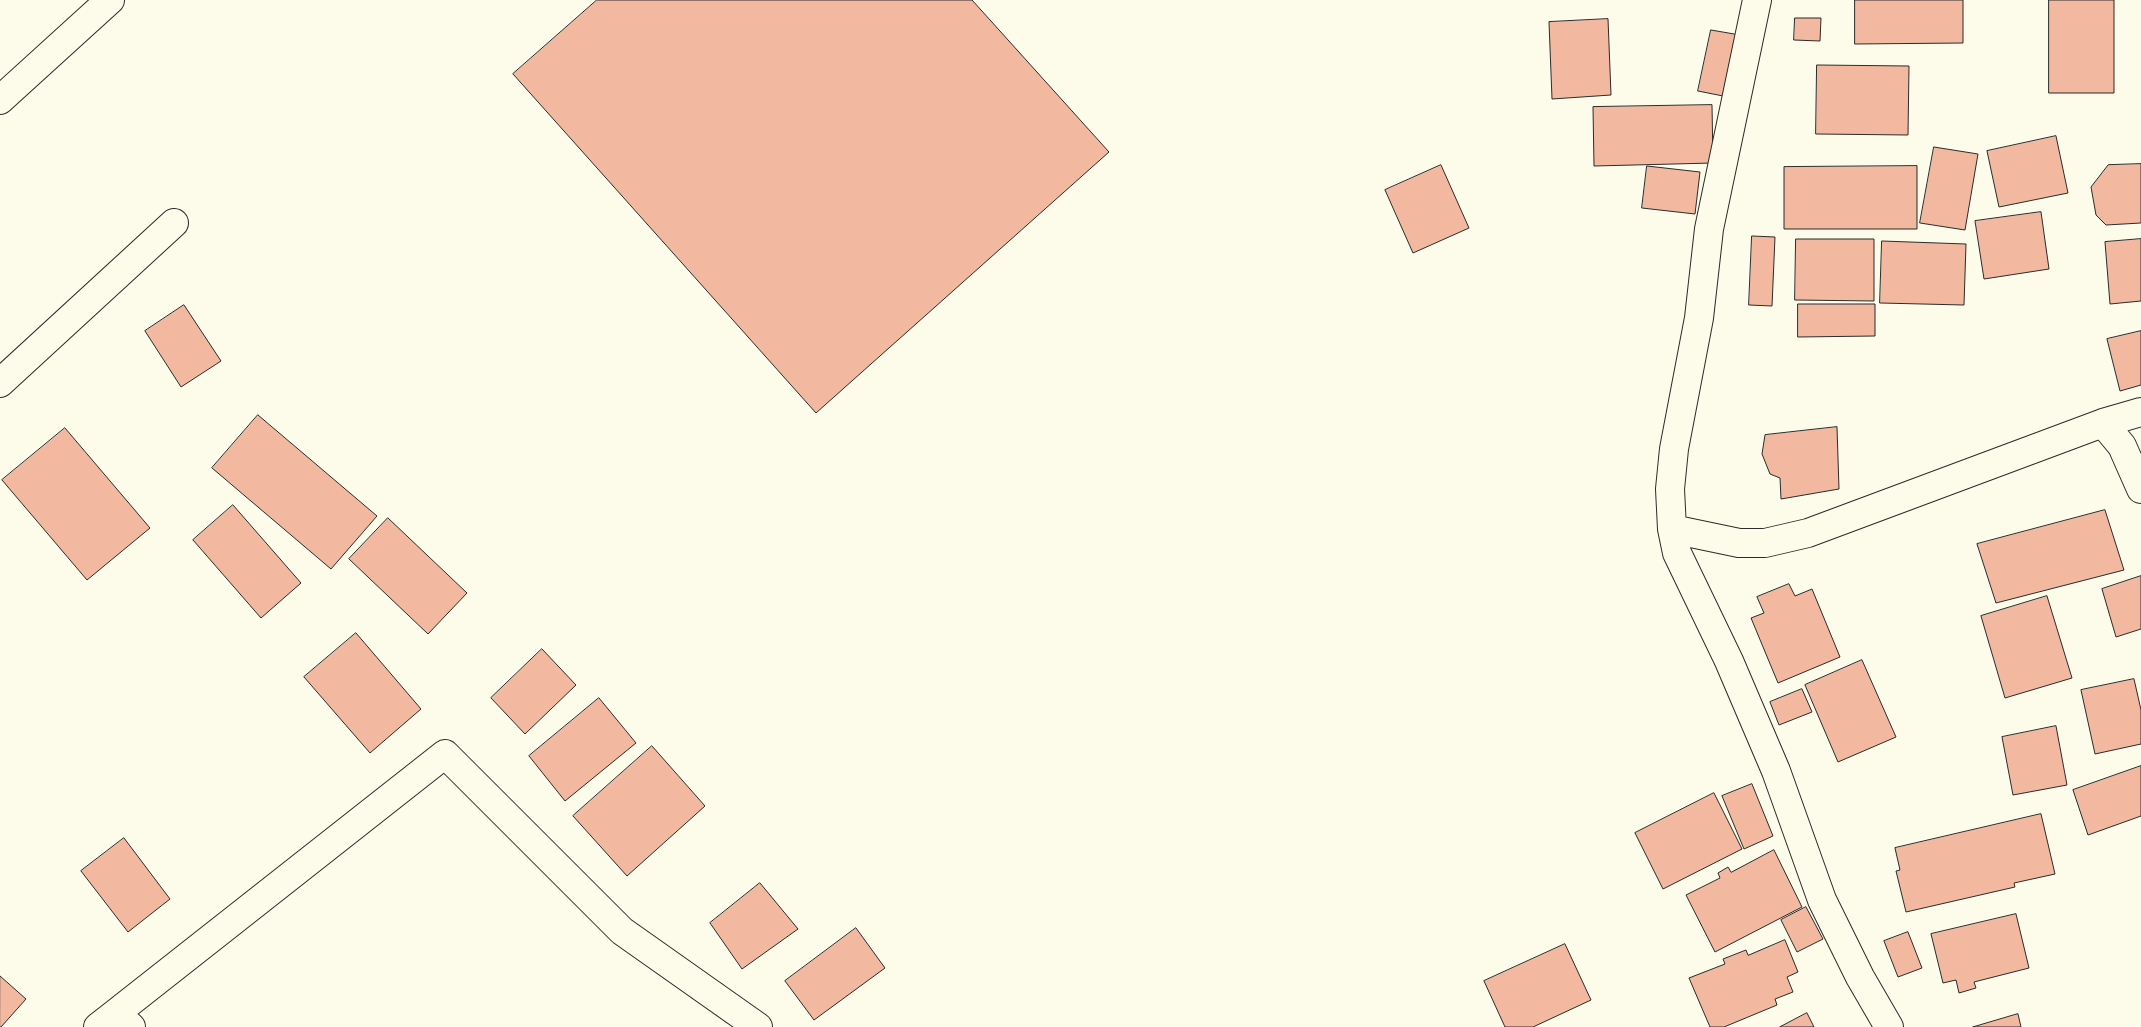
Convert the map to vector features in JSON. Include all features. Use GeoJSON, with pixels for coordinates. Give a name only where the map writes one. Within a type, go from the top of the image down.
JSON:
{"type":"FeatureCollection","features":[{"type":"Feature","properties":{"kind":"main road"},"geometry":{"type":"LineString","coordinates":[[0,100],[110,0]]}},
{"type":"Feature","properties":{"kind":"main road"},"geometry":{"type":"LineString","coordinates":[[1757,0],[1709,229],[1699,318],[1674,449],[1670,489],[1672,529],[1677,553],[1729,660],[1776,771],[1822,900],[1860,977],[1889,1027]]}},
{"type":"Feature","properties":{"kind":"main road"},"geometry":{"type":"LineString","coordinates":[[0,383],[174,223]]}},
{"type":"Feature","properties":{"kind":"main road"},"geometry":{"type":"LineString","coordinates":[[1672,529],[1739,543],[1765,543],[1808,533],[2103,423],[2141,412]]}},
{"type":"Feature","properties":{"kind":"main road"},"geometry":{"type":"LineString","coordinates":[[2103,423],[2122,446],[2141,489]]}},
{"type":"Feature","properties":{"kind":"main road"},"geometry":{"type":"LineString","coordinates":[[115,1022],[445,754],[622,931],[758,1027]]}},
{"type":"Feature","properties":{"kind":"building"},"geometry":{"type":"Polygon","coordinates":[[[597,0],[972,0],[1109,152],[816,413],[513,74],[597,0]]]}},
{"type":"Feature","properties":{"kind":"building"},"geometry":{"type":"Polygon","coordinates":[[[1855,0],[1963,0],[1963,43],[1855,44],[1855,0]]]}},
{"type":"Feature","properties":{"kind":"building"},"geometry":{"type":"Polygon","coordinates":[[[2049,0],[2114,0],[2114,93],[2049,93],[2049,0]]]}},
{"type":"Feature","properties":{"kind":"building"},"geometry":{"type":"Polygon","coordinates":[[[1795,18],[1821,18],[1820,41],[1794,40],[1795,18]]]}},
{"type":"Feature","properties":{"kind":"building"},"geometry":{"type":"Polygon","coordinates":[[[1608,19],[1611,95],[1552,99],[1549,22],[1608,19]]]}},
{"type":"Feature","properties":{"kind":"building"},"geometry":{"type":"Polygon","coordinates":[[[1711,30],[1740,35],[1728,97],[1698,91],[1711,30]]]}},
{"type":"Feature","properties":{"kind":"building"},"geometry":{"type":"Polygon","coordinates":[[[1817,65],[1909,66],[1908,135],[1816,134],[1817,65]]]}},
{"type":"Feature","properties":{"kind":"building"},"geometry":{"type":"Polygon","coordinates":[[[1712,105],[1713,163],[1594,166],[1593,107],[1712,105]]]}},
{"type":"Feature","properties":{"kind":"building"},"geometry":{"type":"Polygon","coordinates":[[[2056,136],[2068,193],[1999,207],[1987,151],[2056,136]]]}},
{"type":"Feature","properties":{"kind":"building"},"geometry":{"type":"Polygon","coordinates":[[[1934,147],[1978,154],[1965,230],[1920,223],[1934,147]]]}},
{"type":"Feature","properties":{"kind":"building"},"geometry":{"type":"Polygon","coordinates":[[[2141,164],[2141,223],[2106,225],[2096,215],[2091,187],[2108,165],[2141,164]]]}},
{"type":"Feature","properties":{"kind":"building"},"geometry":{"type":"Polygon","coordinates":[[[1441,165],[1469,228],[1413,253],[1385,190],[1441,165]]]}},
{"type":"Feature","properties":{"kind":"building"},"geometry":{"type":"Polygon","coordinates":[[[1647,166],[1700,172],[1695,214],[1642,208],[1647,166]]]}},
{"type":"Feature","properties":{"kind":"building"},"geometry":{"type":"Polygon","coordinates":[[[1917,166],[1917,229],[1784,229],[1784,167],[1917,166]]]}},
{"type":"Feature","properties":{"kind":"building"},"geometry":{"type":"Polygon","coordinates":[[[2041,212],[2049,269],[1984,279],[1975,221],[2041,212]]]}},
{"type":"Feature","properties":{"kind":"building"},"geometry":{"type":"Polygon","coordinates":[[[1752,236],[1775,237],[1772,306],[1749,305],[1752,236]]]}},
{"type":"Feature","properties":{"kind":"building"},"geometry":{"type":"Polygon","coordinates":[[[1796,239],[1874,239],[1874,301],[1795,300],[1796,239]]]}},
{"type":"Feature","properties":{"kind":"building"},"geometry":{"type":"Polygon","coordinates":[[[2141,239],[2141,301],[2110,304],[2105,242],[2141,239]]]}},
{"type":"Feature","properties":{"kind":"building"},"geometry":{"type":"Polygon","coordinates":[[[1882,241],[1966,244],[1964,305],[1880,303],[1882,241]]]}},
{"type":"Feature","properties":{"kind":"building"},"geometry":{"type":"Polygon","coordinates":[[[1798,304],[1875,304],[1875,336],[1798,337],[1798,304]]]}},
{"type":"Feature","properties":{"kind":"building"},"geometry":{"type":"Polygon","coordinates":[[[184,305],[221,361],[181,387],[145,331],[184,305]]]}},
{"type":"Feature","properties":{"kind":"building"},"geometry":{"type":"Polygon","coordinates":[[[2141,331],[2141,385],[2120,391],[2107,339],[2141,331]]]}},
{"type":"Feature","properties":{"kind":"building"},"geometry":{"type":"Polygon","coordinates":[[[258,415],[377,516],[331,569],[212,468],[258,415]]]}},
{"type":"Feature","properties":{"kind":"building"},"geometry":{"type":"Polygon","coordinates":[[[1837,427],[1839,489],[1781,499],[1780,478],[1770,474],[1762,454],[1765,435],[1837,427]]]}},
{"type":"Feature","properties":{"kind":"building"},"geometry":{"type":"Polygon","coordinates":[[[65,428],[150,528],[87,580],[2,480],[65,428]]]}},
{"type":"Feature","properties":{"kind":"building"},"geometry":{"type":"Polygon","coordinates":[[[233,505],[301,583],[261,618],[193,540],[233,505]]]}},
{"type":"Feature","properties":{"kind":"building"},"geometry":{"type":"Polygon","coordinates":[[[2105,510],[2124,570],[1996,603],[1977,544],[2105,510]]]}},
{"type":"Feature","properties":{"kind":"building"},"geometry":{"type":"Polygon","coordinates":[[[388,518],[467,593],[428,634],[349,559],[388,518]]]}},
{"type":"Feature","properties":{"kind":"building"},"geometry":{"type":"Polygon","coordinates":[[[2141,576],[2141,629],[2116,637],[2102,589],[2141,576]]]}},
{"type":"Feature","properties":{"kind":"building"},"geometry":{"type":"Polygon","coordinates":[[[1789,584],[1795,596],[1812,589],[1840,657],[1778,683],[1751,618],[1764,613],[1757,597],[1789,584]]]}},
{"type":"Feature","properties":{"kind":"building"},"geometry":{"type":"Polygon","coordinates":[[[2047,596],[2072,678],[2005,698],[1981,616],[2047,596]]]}},
{"type":"Feature","properties":{"kind":"building"},"geometry":{"type":"Polygon","coordinates":[[[356,633],[421,709],[370,753],[304,677],[356,633]]]}},
{"type":"Feature","properties":{"kind":"building"},"geometry":{"type":"Polygon","coordinates":[[[542,649],[576,685],[525,734],[491,698],[542,649]]]}},
{"type":"Feature","properties":{"kind":"building"},"geometry":{"type":"Polygon","coordinates":[[[1862,660],[1896,737],[1838,762],[1805,685],[1862,660]]]}},
{"type":"Feature","properties":{"kind":"building"},"geometry":{"type":"Polygon","coordinates":[[[2134,679],[2141,710],[2141,744],[2095,754],[2081,690],[2134,679]]]}},
{"type":"Feature","properties":{"kind":"building"},"geometry":{"type":"Polygon","coordinates":[[[1802,689],[1812,712],[1779,725],[1770,702],[1802,689]]]}},
{"type":"Feature","properties":{"kind":"building"},"geometry":{"type":"Polygon","coordinates":[[[599,698],[636,743],[565,801],[529,756],[599,698]]]}},
{"type":"Feature","properties":{"kind":"building"},"geometry":{"type":"Polygon","coordinates":[[[2056,726],[2067,785],[2013,795],[2002,737],[2056,726]]]}},
{"type":"Feature","properties":{"kind":"building"},"geometry":{"type":"Polygon","coordinates":[[[652,746],[705,806],[627,876],[573,816],[652,746]]]}},
{"type":"Feature","properties":{"kind":"building"},"geometry":{"type":"Polygon","coordinates":[[[2141,766],[2141,816],[2088,835],[2073,790],[2141,766]]]}},
{"type":"Feature","properties":{"kind":"building"},"geometry":{"type":"Polygon","coordinates":[[[1752,784],[1773,836],[1744,849],[1722,796],[1752,784]]]}},
{"type":"Feature","properties":{"kind":"building"},"geometry":{"type":"Polygon","coordinates":[[[1714,793],[1742,849],[1663,889],[1635,833],[1714,793]]]}},
{"type":"Feature","properties":{"kind":"building"},"geometry":{"type":"Polygon","coordinates":[[[2041,814],[2055,874],[2014,883],[2015,887],[1906,912],[1896,871],[1900,870],[1895,848],[2041,814]]]}},
{"type":"Feature","properties":{"kind":"building"},"geometry":{"type":"Polygon","coordinates":[[[124,838],[170,899],[128,932],[81,871],[124,838]]]}},
{"type":"Feature","properties":{"kind":"building"},"geometry":{"type":"Polygon","coordinates":[[[1774,850],[1802,907],[1715,952],[1686,895],[1720,878],[1718,873],[1728,867],[1731,872],[1774,850]]]}},
{"type":"Feature","properties":{"kind":"building"},"geometry":{"type":"Polygon","coordinates":[[[760,883],[798,929],[742,969],[710,923],[760,883]]]}},
{"type":"Feature","properties":{"kind":"building"},"geometry":{"type":"Polygon","coordinates":[[[1806,907],[1823,939],[1797,952],[1781,920],[1806,907]]]}},
{"type":"Feature","properties":{"kind":"building"},"geometry":{"type":"Polygon","coordinates":[[[2016,914],[2029,968],[1974,982],[1976,988],[1959,993],[1956,980],[1943,983],[1931,934],[2016,914]]]}},
{"type":"Feature","properties":{"kind":"building"},"geometry":{"type":"Polygon","coordinates":[[[856,928],[885,968],[814,1020],[785,981],[856,928]]]}},
{"type":"Feature","properties":{"kind":"building"},"geometry":{"type":"Polygon","coordinates":[[[1908,932],[1922,968],[1898,977],[1884,941],[1908,932]]]}},
{"type":"Feature","properties":{"kind":"building"},"geometry":{"type":"Polygon","coordinates":[[[1785,940],[1798,972],[1787,977],[1793,992],[1775,999],[1777,1005],[1724,1027],[1710,1027],[1689,978],[1725,964],[1723,959],[1746,950],[1748,955],[1785,940]]]}},
{"type":"Feature","properties":{"kind":"building"},"geometry":{"type":"Polygon","coordinates":[[[1565,944],[1591,1000],[1533,1027],[1505,1027],[1484,981],[1565,944]]]}},
{"type":"Feature","properties":{"kind":"building"},"geometry":{"type":"Polygon","coordinates":[[[0,976],[26,999],[1,1027],[0,1027],[0,976]]]}},
{"type":"Feature","properties":{"kind":"building"},"geometry":{"type":"Polygon","coordinates":[[[1807,1013],[1814,1027],[1780,1027],[1807,1013]]]}},
{"type":"Feature","properties":{"kind":"building"},"geometry":{"type":"Polygon","coordinates":[[[2018,1014],[2021,1027],[1973,1027],[2018,1014]]]}}]}
